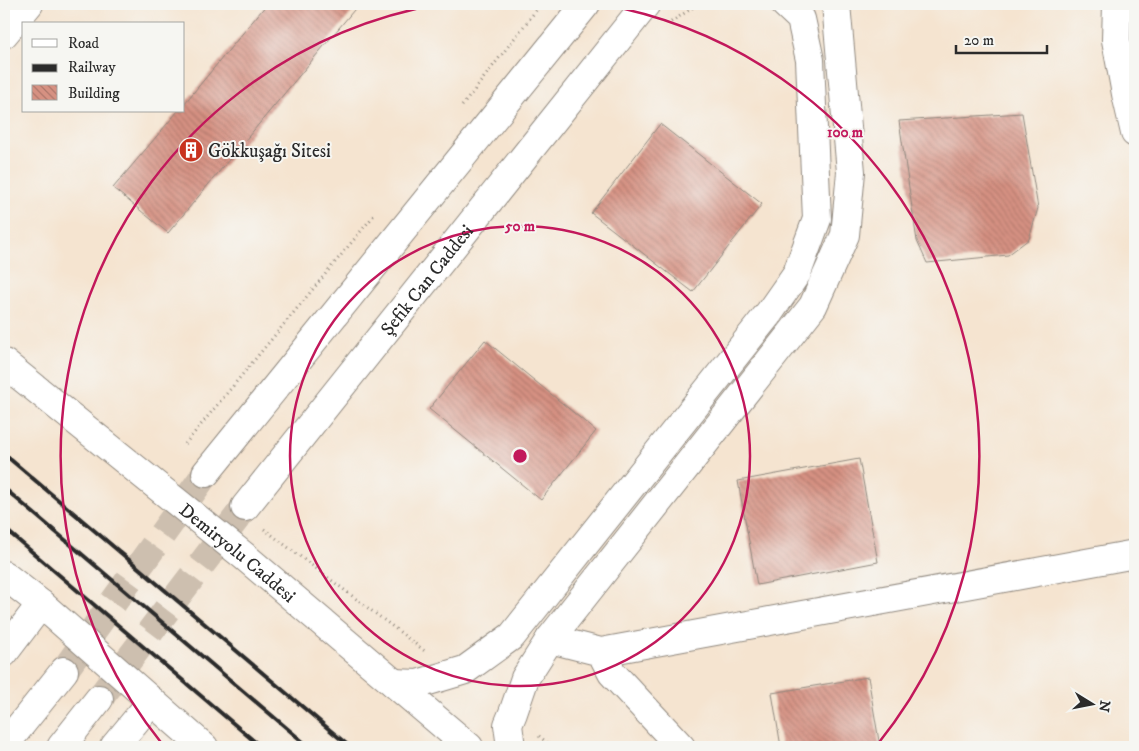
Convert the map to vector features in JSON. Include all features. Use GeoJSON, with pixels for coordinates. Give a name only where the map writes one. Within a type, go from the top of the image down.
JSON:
{"type":"FeatureCollection","features":[{"type":"Feature","properties":{"kind":"street"},"geometry":{"type":"LineString","coordinates":[[4,34],[29,4]]}},
{"type":"Feature","properties":{"kind":"street"},"geometry":{"type":"LineString","coordinates":[[206,473],[586,4]]}},
{"type":"Feature","properties":{"kind":"street","name":"Şefik Can Caddesi"},"geometry":{"type":"LineString","coordinates":[[251,515],[646,4]]}},
{"type":"Feature","properties":{"kind":"street"},"geometry":{"type":"LineString","coordinates":[[394,683],[418,684],[465,670],[512,636],[769,313],[797,273],[817,219],[810,60],[801,19],[785,4]]}},
{"type":"Feature","properties":{"kind":"street"},"geometry":{"type":"LineString","coordinates":[[511,747],[508,725],[526,678],[550,639],[813,306],[845,235],[851,172],[836,4]]}},
{"type":"Feature","properties":{"kind":"street"},"geometry":{"type":"LineString","coordinates":[[1117,4],[1116,40],[1135,133]]}},
{"type":"Feature","properties":{"kind":"street","name":"Demiryolu Caddesi"},"geometry":{"type":"LineString","coordinates":[[4,363],[244,556],[469,747]]}},
{"type":"Feature","properties":{"kind":"street"},"geometry":{"type":"LineString","coordinates":[[550,639],[602,652],[1135,554]]}},
{"type":"Feature","properties":{"kind":"street"},"geometry":{"type":"LineString","coordinates":[[4,575],[41,604],[204,747]]}},
{"type":"Feature","properties":{"kind":"street"},"geometry":{"type":"LineString","coordinates":[[4,653],[41,604]]}},
{"type":"Feature","properties":{"kind":"street"},"geometry":{"type":"LineString","coordinates":[[602,652],[612,672],[681,747]]}},
{"type":"Feature","properties":{"kind":"street"},"geometry":{"type":"LineString","coordinates":[[4,746],[64,671]]}},
{"type":"Feature","properties":{"kind":"street"},"geometry":{"type":"LineString","coordinates":[[62,747],[100,699]]}},
{"type":"Feature","properties":{"kind":"street"},"geometry":{"type":"LineString","coordinates":[[114,747],[152,701]]}},
{"type":"Feature","properties":{"kind":"path"},"geometry":{"type":"LineString","coordinates":[[459,110],[541,4]]}},
{"type":"Feature","properties":{"kind":"path"},"geometry":{"type":"LineString","coordinates":[[185,444],[379,209]]}},
{"type":"Feature","properties":{"kind":"path"},"geometry":{"type":"LineString","coordinates":[[251,515],[454,673]]}},
{"type":"Feature","properties":{"kind":"path"},"geometry":{"type":"LineString","coordinates":[[513,713],[552,747]]}},
{"type":"Feature","properties":{"kind":"building","name":"Gökkuşağı Sitesi"},"geometry":{"type":"Polygon","coordinates":[[[267,4],[359,4],[168,233],[113,188],[177,112],[185,112],[185,103],[267,4]]]}},
{"type":"Feature","properties":{"kind":"building"},"geometry":{"type":"Polygon","coordinates":[[[1022,113],[1038,208],[1029,239],[1008,255],[927,263],[917,241],[899,121],[1022,113]]]}},
{"type":"Feature","properties":{"kind":"building"},"geometry":{"type":"Polygon","coordinates":[[[660,124],[762,204],[693,292],[591,213],[660,124]]]}},
{"type":"Feature","properties":{"kind":"building"},"geometry":{"type":"Polygon","coordinates":[[[485,340],[596,431],[541,500],[429,409],[485,340]]]}},
{"type":"Feature","properties":{"kind":"building"},"geometry":{"type":"Polygon","coordinates":[[[859,459],[878,562],[757,585],[738,481],[859,459]]]}},
{"type":"Feature","properties":{"kind":"building"},"geometry":{"type":"Polygon","coordinates":[[[868,677],[880,747],[781,747],[772,693],[868,677]]]}},
{"type":"Feature","properties":{"kind":"tunnel"},"geometry":{"type":"LineString","coordinates":[[64,671],[206,473]]}},
{"type":"Feature","properties":{"kind":"tunnel"},"geometry":{"type":"LineString","coordinates":[[99,699],[245,507]]}},
{"type":"Feature","properties":{"kind":"railway"},"geometry":{"type":"LineString","coordinates":[[4,454],[350,747]]}},
{"type":"Feature","properties":{"kind":"railway"},"geometry":{"type":"LineString","coordinates":[[4,488],[309,747]]}},
{"type":"Feature","properties":{"kind":"railway"},"geometry":{"type":"LineString","coordinates":[[4,528],[261,747]]}},
{"type":"Feature","properties":{"kind":"place","name":"Gökkuşağı Sitesi"},"geometry":{"type":"Point","coordinates":[191,150]}}]}
